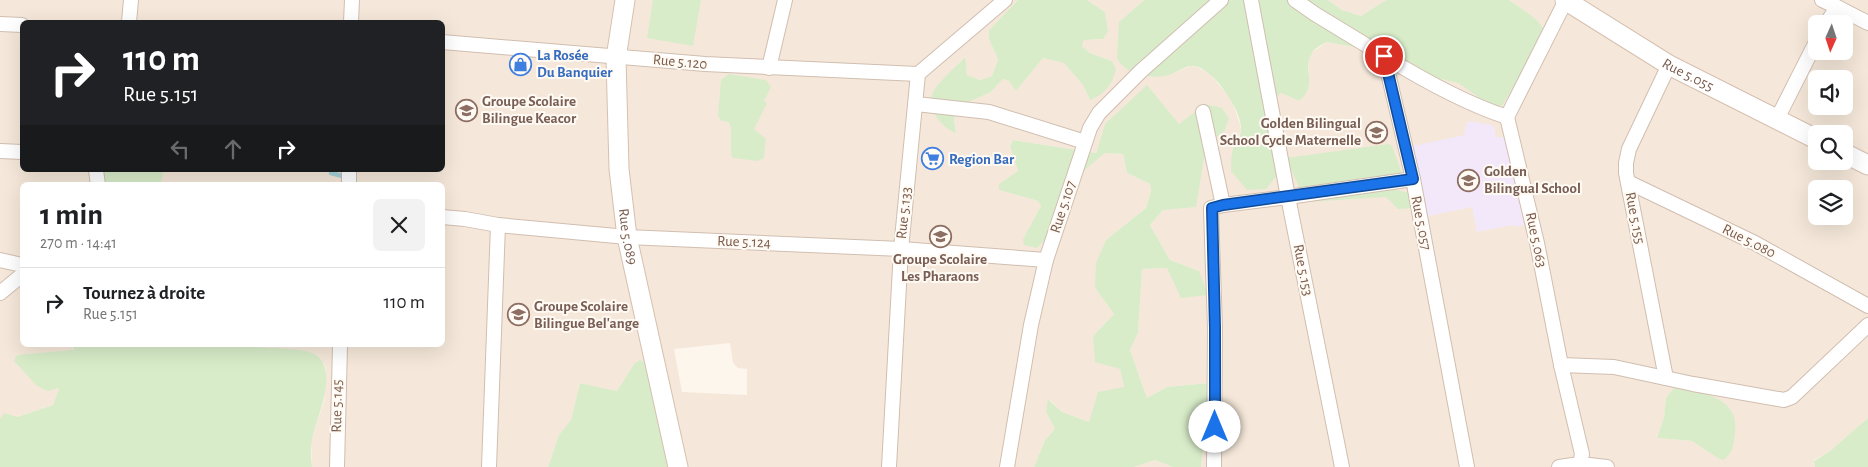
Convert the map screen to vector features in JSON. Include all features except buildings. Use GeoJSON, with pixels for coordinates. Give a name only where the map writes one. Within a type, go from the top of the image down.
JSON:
{"type":"FeatureCollection","features":[{"type":"Feature","properties":{"kind":"street"},"geometry":{"type":"LineString","coordinates":[[129,20],[131,0]]}},
{"type":"Feature","properties":{"kind":"street"},"geometry":{"type":"LineString","coordinates":[[351,20],[352,0]]}},
{"type":"Feature","properties":{"kind":"street","name":"Rue 5.089"},"geometry":{"type":"LineString","coordinates":[[625,0],[616,58],[619,168],[627,237],[678,467]]}},
{"type":"Feature","properties":{"kind":"street"},"geometry":{"type":"LineString","coordinates":[[769,68],[785,0]]}},
{"type":"Feature","properties":{"kind":"street"},"geometry":{"type":"LineString","coordinates":[[918,74],[1005,0]]}},
{"type":"Feature","properties":{"kind":"street","name":"Rue 5.107"},"geometry":{"type":"LineString","coordinates":[[1007,467],[1031,325],[1046,260],[1090,128],[1099,113],[1142,71],[1221,0]]}},
{"type":"Feature","properties":{"kind":"street","name":"Rue 5.153"},"geometry":{"type":"LineString","coordinates":[[1251,0],[1342,467]]}},
{"type":"Feature","properties":{"kind":"street"},"geometry":{"type":"LineString","coordinates":[[1295,0],[1415,74],[1480,108],[1507,117],[1565,0]]}},
{"type":"Feature","properties":{"kind":"street","name":"Rue 5.055"},"geometry":{"type":"LineString","coordinates":[[1565,0],[1669,65],[1808,135]]}},
{"type":"Feature","properties":{"kind":"street"},"geometry":{"type":"LineString","coordinates":[[1822,0],[1868,23]]}},
{"type":"Feature","properties":{"kind":"street"},"geometry":{"type":"LineString","coordinates":[[1832,15],[1837,7]]}},
{"type":"Feature","properties":{"kind":"street"},"geometry":{"type":"LineString","coordinates":[[0,24],[20,25]]}},
{"type":"Feature","properties":{"kind":"street","name":"Rue 5.120"},"geometry":{"type":"LineString","coordinates":[[445,42],[705,64],[918,74]]}},
{"type":"Feature","properties":{"kind":"street","name":"Rue 5.057"},"geometry":{"type":"LineString","coordinates":[[1384,56],[1413,179],[1467,467]]}},
{"type":"Feature","properties":{"kind":"street"},"geometry":{"type":"LineString","coordinates":[[1777,119],[1808,58]]}},
{"type":"Feature","properties":{"kind":"street","name":"Rue 5.155"},"geometry":{"type":"LineString","coordinates":[[1666,378],[1628,182],[1626,163],[1628,149],[1669,65]]}},
{"type":"Feature","properties":{"kind":"street","name":"Rue 5.133"},"geometry":{"type":"LineString","coordinates":[[889,467],[901,249],[918,74]]}},
{"type":"Feature","properties":{"kind":"street"},"geometry":{"type":"LineString","coordinates":[[916,104],[989,112],[1085,142]]}},
{"type":"Feature","properties":{"kind":"street"},"geometry":{"type":"LineString","coordinates":[[1203,112],[1223,205]]}},
{"type":"Feature","properties":{"kind":"street","name":"Rue 5.063"},"geometry":{"type":"LineString","coordinates":[[1507,117],[1537,243],[1561,365],[1582,454],[1580,464]]}},
{"type":"Feature","properties":{"kind":"street"},"geometry":{"type":"LineString","coordinates":[[0,151],[20,152]]}},
{"type":"Feature","properties":{"kind":"street"},"geometry":{"type":"LineString","coordinates":[[1853,158],[1868,165]]}},
{"type":"Feature","properties":{"kind":"street"},"geometry":{"type":"LineString","coordinates":[[1214,467],[1215,328],[1211,210],[1223,205],[1413,179]]}},
{"type":"Feature","properties":{"kind":"street","name":"Rue 5.080"},"geometry":{"type":"LineString","coordinates":[[1628,182],[1755,243],[1868,306]]}},
{"type":"Feature","properties":{"kind":"street","name":"Rue 5.124"},"geometry":{"type":"LineString","coordinates":[[445,217],[498,225],[627,237],[901,249],[1046,260]]}},
{"type":"Feature","properties":{"kind":"street"},"geometry":{"type":"LineString","coordinates":[[489,467],[498,225]]}},
{"type":"Feature","properties":{"kind":"street"},"geometry":{"type":"LineString","coordinates":[[0,260],[20,265]]}},
{"type":"Feature","properties":{"kind":"street"},"geometry":{"type":"LineString","coordinates":[[0,293],[20,277]]}},
{"type":"Feature","properties":{"kind":"street"},"geometry":{"type":"LineString","coordinates":[[1561,365],[1614,367],[1784,400],[1792,397],[1868,325]]}},
{"type":"Feature","properties":{"kind":"street","name":"Rue 5.145"},"geometry":{"type":"LineString","coordinates":[[336,467],[340,347]]}},
{"type":"Feature","properties":{"kind":"street"},"geometry":{"type":"LineString","coordinates":[[1559,467],[1580,464],[1607,467]]}},
{"type":"Feature","properties":{"kind":"shaded area"},"geometry":{"type":"Polygon","coordinates":[[[0,0],[1018,0],[989,30],[989,39],[998,59],[992,76],[980,80],[967,75],[964,57],[934,91],[956,132],[954,119],[962,105],[991,92],[1003,79],[1009,81],[1016,90],[1043,58],[1064,63],[1083,85],[1090,100],[1112,61],[1090,53],[1082,46],[1084,40],[1103,39],[1105,12],[1087,0],[1144,0],[1119,22],[1166,76],[1191,66],[1209,73],[1231,99],[1240,124],[1241,130],[1232,153],[1284,136],[1276,96],[1281,93],[1299,101],[1309,85],[1309,59],[1311,53],[1327,42],[1391,54],[1432,77],[1458,83],[1495,109],[1541,27],[1538,21],[1509,0],[1868,0],[1868,418],[1830,451],[1814,460],[1815,467],[1201,467],[1209,383],[1167,387],[1147,398],[1130,350],[1138,333],[1142,269],[1167,268],[1199,271],[1170,260],[1150,225],[1163,210],[1204,151],[1206,145],[1229,118],[1222,108],[1179,124],[1105,124],[1096,153],[1013,140],[1010,146],[1018,171],[999,190],[1038,201],[1041,206],[1023,239],[1081,172],[1105,153],[1123,154],[1127,173],[1150,184],[1151,190],[1146,208],[1106,240],[1095,288],[1114,314],[1093,336],[1120,369],[1124,387],[1089,422],[1062,412],[1049,399],[1046,412],[1055,429],[1045,440],[1034,467],[689,467],[634,364],[617,391],[580,383],[571,421],[559,435],[548,467],[312,467],[311,441],[324,401],[326,369],[324,363],[256,347],[445,347],[445,182],[161,182],[164,172],[445,172],[445,20],[20,20],[20,172],[103,172],[105,182],[20,182],[20,347],[73,347],[53,405],[17,417],[0,419],[0,0]],[[730,343],[674,349],[682,392],[747,395],[747,369],[738,368],[733,363],[730,343]],[[1666,398],[1664,417],[1657,438],[1692,441],[1705,448],[1666,398]]]}},
{"type":"Feature","properties":{"kind":"shaded area"},"geometry":{"type":"Polygon","coordinates":[[[1328,0],[1386,0],[1361,16],[1342,10],[1328,0]]]}},
{"type":"Feature","properties":{"kind":"shaded area","name":"Golden Bilingual School"},"geometry":{"type":"Polygon","coordinates":[[[1474,121],[1474,123],[1479,122],[1486,125],[1487,123],[1494,127],[1496,138],[1506,136],[1524,225],[1514,227],[1513,225],[1477,232],[1472,207],[1428,216],[1413,146],[1464,135],[1467,122],[1474,121]]]}},
{"type":"Feature","properties":{"kind":"shaded area"},"geometry":{"type":"Polygon","coordinates":[[[1155,460],[1173,467],[1134,467],[1155,460]]]}},
{"type":"Feature","properties":{"kind":"green space"},"geometry":{"type":"Polygon","coordinates":[[[653,0],[701,0],[693,46],[647,38],[653,0]]]}},
{"type":"Feature","properties":{"kind":"green space"},"geometry":{"type":"Polygon","coordinates":[[[1018,0],[1087,0],[1105,12],[1108,31],[1103,39],[1084,40],[1082,46],[1090,53],[1112,61],[1116,69],[1112,80],[1104,92],[1090,100],[1083,85],[1064,63],[1043,58],[1016,91],[1009,81],[1003,79],[991,92],[962,105],[954,119],[956,133],[946,127],[937,117],[932,105],[931,98],[933,92],[965,57],[967,75],[980,80],[992,76],[998,59],[989,39],[989,30],[1018,0]]]}},
{"type":"Feature","properties":{"kind":"green space"},"geometry":{"type":"Polygon","coordinates":[[[1144,0],[1328,0],[1342,10],[1361,16],[1386,0],[1509,0],[1538,21],[1543,29],[1532,57],[1501,107],[1495,109],[1458,83],[1432,77],[1391,54],[1327,42],[1322,44],[1314,51],[1309,61],[1309,84],[1305,95],[1299,101],[1281,93],[1276,97],[1284,136],[1282,169],[1266,189],[1247,190],[1231,171],[1232,152],[1241,130],[1240,119],[1225,91],[1210,74],[1194,66],[1162,77],[1141,75],[1125,68],[1117,59],[1119,22],[1144,0]]]}},
{"type":"Feature","properties":{"kind":"green space"},"geometry":{"type":"Polygon","coordinates":[[[729,74],[766,80],[771,87],[764,101],[767,103],[754,129],[766,139],[764,158],[758,161],[733,158],[731,155],[731,128],[729,122],[722,121],[718,116],[721,80],[729,74]]]}},
{"type":"Feature","properties":{"kind":"green space"},"geometry":{"type":"Polygon","coordinates":[[[1147,85],[1179,124],[1205,104],[1222,108],[1229,118],[1225,130],[1206,146],[1196,207],[1163,210],[1150,225],[1170,260],[1199,271],[1208,295],[1181,298],[1167,268],[1142,269],[1138,333],[1130,350],[1147,398],[1167,387],[1209,383],[1201,467],[1173,467],[1155,460],[1134,467],[1034,467],[1045,440],[1055,429],[1046,412],[1048,399],[1062,412],[1089,422],[1098,392],[1124,387],[1120,369],[1095,362],[1093,336],[1114,314],[1095,288],[1096,263],[1106,240],[1146,208],[1151,191],[1150,184],[1127,173],[1123,154],[1105,153],[1081,173],[1059,225],[1037,248],[1024,245],[1023,239],[1041,206],[1038,201],[999,190],[999,184],[1018,171],[1010,146],[1013,140],[1096,153],[1105,124],[1147,85]]]}},
{"type":"Feature","properties":{"kind":"green space"},"geometry":{"type":"Polygon","coordinates":[[[1389,144],[1392,146],[1402,174],[1392,189],[1410,193],[1413,208],[1398,209],[1386,197],[1306,202],[1286,158],[1389,144]]]}},
{"type":"Feature","properties":{"kind":"green space"},"geometry":{"type":"Polygon","coordinates":[[[103,172],[164,172],[161,182],[105,182],[103,172]]]}},
{"type":"Feature","properties":{"kind":"green space"},"geometry":{"type":"Polygon","coordinates":[[[74,347],[257,347],[294,349],[314,354],[322,361],[326,370],[326,382],[322,407],[311,443],[312,467],[0,467],[0,419],[4,413],[17,417],[53,405],[59,388],[47,391],[36,385],[14,361],[17,355],[73,350],[74,347]]]}},
{"type":"Feature","properties":{"kind":"green space"},"geometry":{"type":"Polygon","coordinates":[[[640,360],[645,363],[665,420],[689,467],[548,467],[559,435],[571,420],[580,383],[617,391],[634,364],[640,360]]]}},
{"type":"Feature","properties":{"kind":"green space"},"geometry":{"type":"Polygon","coordinates":[[[1674,388],[1706,394],[1716,398],[1731,411],[1735,420],[1734,441],[1731,450],[1724,460],[1692,441],[1657,438],[1664,417],[1666,398],[1674,388]]]}},
{"type":"Feature","properties":{"kind":"green space"},"geometry":{"type":"Polygon","coordinates":[[[1868,418],[1868,467],[1815,467],[1814,461],[1830,451],[1868,418]]]}},
{"type":"Feature","properties":{"kind":"waterway"},"geometry":{"type":"LineString","coordinates":[[331,173],[346,177]]}},
{"type":"Feature","properties":{"kind":"place","name":"La Rosée Du Banquier"},"geometry":{"type":"Point","coordinates":[521,64]}},
{"type":"Feature","properties":{"kind":"place","name":"Groupe Scolaire Bilingue Keacor"},"geometry":{"type":"Point","coordinates":[466,110]}},
{"type":"Feature","properties":{"kind":"place","name":"Golden Bilingual School Cycle Maternelle"},"geometry":{"type":"Point","coordinates":[1377,132]}},
{"type":"Feature","properties":{"kind":"place","name":"Region Bar"},"geometry":{"type":"Point","coordinates":[933,159]}},
{"type":"Feature","properties":{"kind":"place","name":"Golden Bilingual School"},"geometry":{"type":"Point","coordinates":[1468,180]}},
{"type":"Feature","properties":{"kind":"place","name":"Groupe Scolaire Les Pharaons"},"geometry":{"type":"Point","coordinates":[940,236]}},
{"type":"Feature","properties":{"kind":"place","name":"Groupe Scolaire Bilingue Bel'ange"},"geometry":{"type":"Point","coordinates":[518,315]}},
{"type":"Feature","properties":{"kind":"route"},"geometry":{"type":"LineString","coordinates":[[1215,427],[1215,328],[1211,210],[1223,205],[1413,179],[1384,56]]}}]}
